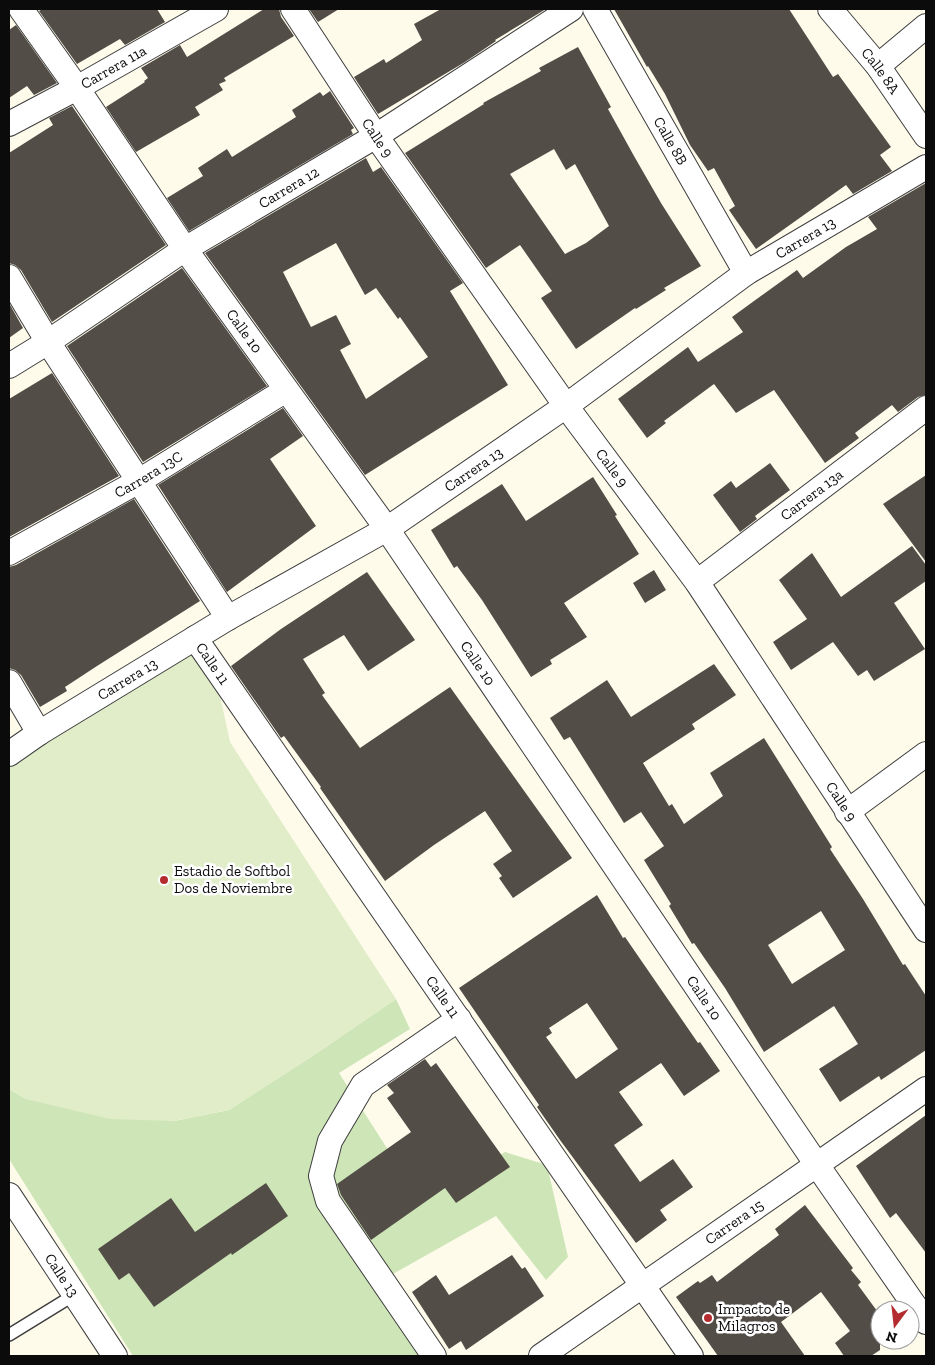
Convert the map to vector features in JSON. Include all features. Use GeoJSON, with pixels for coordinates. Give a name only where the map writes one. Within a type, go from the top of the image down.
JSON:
{"type":"FeatureCollection","features":[{"type":"Feature","properties":{"kind":"street","name":"Calle 10"},"geometry":{"type":"LineString","coordinates":[[21,9],[77,88],[185,249],[387,529],[817,1165],[926,1322]]}},
{"type":"Feature","properties":{"kind":"street","name":"Carrera 11a"},"geometry":{"type":"LineString","coordinates":[[9,124],[77,88],[216,9]]}},
{"type":"Feature","properties":{"kind":"street","name":"Calle 9"},"geometry":{"type":"LineString","coordinates":[[293,9],[376,136],[566,406],[697,582],[926,930]]}},
{"type":"Feature","properties":{"kind":"street","name":"Carrera 12"},"geometry":{"type":"LineString","coordinates":[[9,366],[48,342],[185,249],[376,136],[571,9]]}},
{"type":"Feature","properties":{"kind":"street","name":"Calle 8B"},"geometry":{"type":"LineString","coordinates":[[595,9],[746,273]]}},
{"type":"Feature","properties":{"kind":"street","name":"Calle 8A"},"geometry":{"type":"LineString","coordinates":[[830,9],[878,66],[926,136]]}},
{"type":"Feature","properties":{"kind":"street"},"geometry":{"type":"LineString","coordinates":[[878,66],[926,26]]}},
{"type":"Feature","properties":{"kind":"street","name":"Carrera 13"},"geometry":{"type":"LineString","coordinates":[[9,754],[39,733],[228,618],[387,529],[566,406],[746,273],[926,167]]}},
{"type":"Feature","properties":{"kind":"street"},"geometry":{"type":"LineString","coordinates":[[9,277],[48,342],[228,618]]}},
{"type":"Feature","properties":{"kind":"street","name":"Carrera 13C"},"geometry":{"type":"LineString","coordinates":[[9,553],[139,481],[286,390]]}},
{"type":"Feature","properties":{"kind":"street","name":"Carrera 13a"},"geometry":{"type":"LineString","coordinates":[[697,582],[926,408]]}},
{"type":"Feature","properties":{"kind":"street","name":"Calle 11"},"geometry":{"type":"LineString","coordinates":[[195,638],[691,1356]]}},
{"type":"Feature","properties":{"kind":"street"},"geometry":{"type":"LineString","coordinates":[[9,682],[39,733]]}},
{"type":"Feature","properties":{"kind":"street"},"geometry":{"type":"LineString","coordinates":[[847,812],[926,754]]}},
{"type":"Feature","properties":{"kind":"street"},"geometry":{"type":"LineString","coordinates":[[434,1356],[328,1201],[321,1176],[330,1141],[363,1086],[458,1019]]}},
{"type":"Feature","properties":{"kind":"street","name":"Carrera 15"},"geometry":{"type":"LineString","coordinates":[[541,1356],[926,1089]]}},
{"type":"Feature","properties":{"kind":"street","name":"Calle 13"},"geometry":{"type":"LineString","coordinates":[[9,1195],[115,1356]]}},
{"type":"Feature","properties":{"kind":"lane"},"geometry":{"type":"LineString","coordinates":[[9,1335],[74,1295]]}},
{"type":"Feature","properties":{"kind":"green space","name":"Estadio de Softbol Dos de Noviembre"},"geometry":{"type":"Polygon","coordinates":[[[192,650],[219,691],[230,742],[396,999],[229,1110],[174,1121],[110,1119],[26,1099],[9,1089],[9,761],[192,650]]]}},
{"type":"Feature","properties":{"kind":"green space"},"geometry":{"type":"Polygon","coordinates":[[[396,999],[410,1029],[339,1073],[420,1200],[505,1152],[547,1165],[568,1257],[546,1280],[496,1216],[384,1279],[444,1356],[133,1356],[9,1159],[9,1089],[26,1099],[174,1121],[229,1110],[396,999]]]}},
{"type":"Feature","properties":{"kind":"building"},"geometry":{"type":"Polygon","coordinates":[[[42,9],[157,9],[165,22],[125,45],[120,39],[77,64],[39,11],[42,9]]]}},
{"type":"Feature","properties":{"kind":"building"},"geometry":{"type":"Polygon","coordinates":[[[264,9],[279,9],[281,17],[294,36],[224,78],[226,81],[219,84],[223,90],[195,107],[200,115],[136,152],[106,107],[145,82],[148,78],[141,68],[180,45],[187,57],[264,9]]]}},
{"type":"Feature","properties":{"kind":"building"},"geometry":{"type":"Polygon","coordinates":[[[309,9],[339,9],[318,22],[309,9]]]}},
{"type":"Feature","properties":{"kind":"building"},"geometry":{"type":"Polygon","coordinates":[[[441,9],[546,9],[495,40],[465,62],[378,114],[354,77],[384,59],[386,63],[422,40],[414,24],[441,9]]]}},
{"type":"Feature","properties":{"kind":"building"},"geometry":{"type":"Polygon","coordinates":[[[614,9],[789,9],[833,77],[838,74],[891,147],[880,155],[892,171],[853,194],[846,185],[756,249],[729,210],[735,206],[714,168],[708,171],[690,145],[665,94],[647,67],[614,9]]]}},
{"type":"Feature","properties":{"kind":"building"},"geometry":{"type":"Polygon","coordinates":[[[16,25],[57,83],[34,95],[27,86],[9,98],[9,30],[16,25]]]}},
{"type":"Feature","properties":{"kind":"building"},"geometry":{"type":"Polygon","coordinates":[[[578,47],[611,107],[608,109],[634,156],[701,266],[664,288],[666,290],[635,308],[576,349],[541,298],[552,291],[520,245],[486,268],[405,153],[483,103],[541,71],[539,68],[578,47]],[[554,149],[510,174],[565,254],[586,243],[609,226],[575,164],[566,170],[554,149]]]}},
{"type":"Feature","properties":{"kind":"building"},"geometry":{"type":"Polygon","coordinates":[[[330,91],[354,128],[351,130],[353,134],[189,231],[167,198],[203,176],[198,168],[227,149],[232,157],[296,117],[292,110],[320,92],[323,96],[330,91]]]}},
{"type":"Feature","properties":{"kind":"building"},"geometry":{"type":"Polygon","coordinates":[[[72,106],[166,245],[52,322],[21,270],[9,263],[9,153],[53,125],[49,118],[72,106]]]}},
{"type":"Feature","properties":{"kind":"building"},"geometry":{"type":"Polygon","coordinates":[[[366,158],[373,172],[381,167],[463,283],[450,291],[508,385],[365,475],[205,253],[366,158]],[[336,243],[283,272],[311,327],[336,315],[351,344],[340,350],[366,399],[428,357],[400,317],[398,319],[376,288],[365,295],[336,243]]]}},
{"type":"Feature","properties":{"kind":"building"},"geometry":{"type":"Polygon","coordinates":[[[926,183],[926,395],[918,397],[898,412],[892,405],[855,433],[859,438],[825,463],[774,390],[736,413],[714,384],[664,421],[666,423],[647,438],[618,399],[688,347],[698,362],[743,332],[732,317],[797,270],[803,278],[846,247],[877,229],[868,217],[926,183]]]}},
{"type":"Feature","properties":{"kind":"building"},"geometry":{"type":"Polygon","coordinates":[[[182,268],[267,386],[143,462],[67,346],[182,268]]]}},
{"type":"Feature","properties":{"kind":"building"},"geometry":{"type":"Polygon","coordinates":[[[9,303],[23,328],[9,338],[9,303]]]}},
{"type":"Feature","properties":{"kind":"building"},"geometry":{"type":"Polygon","coordinates":[[[52,373],[119,476],[9,537],[9,399],[52,373]]]}},
{"type":"Feature","properties":{"kind":"building"},"geometry":{"type":"Polygon","coordinates":[[[283,408],[303,436],[270,459],[316,526],[227,592],[158,485],[283,408]]]}},
{"type":"Feature","properties":{"kind":"building"},"geometry":{"type":"Polygon","coordinates":[[[770,463],[790,490],[755,516],[757,519],[740,532],[713,495],[731,481],[736,488],[770,463]]]}},
{"type":"Feature","properties":{"kind":"building"},"geometry":{"type":"Polygon","coordinates":[[[926,475],[926,562],[883,504],[926,475]]]}},
{"type":"Feature","properties":{"kind":"building"},"geometry":{"type":"Polygon","coordinates":[[[593,477],[639,554],[564,603],[587,637],[550,660],[552,664],[531,677],[482,600],[457,566],[454,568],[431,530],[502,484],[526,521],[593,477]]]}},
{"type":"Feature","properties":{"kind":"building"},"geometry":{"type":"Polygon","coordinates":[[[134,499],[200,601],[65,687],[67,691],[40,707],[21,675],[9,668],[9,567],[16,565],[134,499]]]}},
{"type":"Feature","properties":{"kind":"building"},"geometry":{"type":"Polygon","coordinates":[[[912,546],[926,565],[926,581],[894,603],[925,649],[874,681],[867,670],[858,676],[833,642],[791,670],[773,642],[807,619],[779,580],[812,553],[841,597],[912,546]]]}},
{"type":"Feature","properties":{"kind":"building"},"geometry":{"type":"Polygon","coordinates":[[[654,570],[666,590],[645,603],[633,583],[654,570]]]}},
{"type":"Feature","properties":{"kind":"building"},"geometry":{"type":"Polygon","coordinates":[[[367,572],[415,640],[368,671],[344,635],[303,659],[325,693],[322,695],[360,748],[450,687],[572,858],[513,898],[499,878],[502,876],[493,864],[512,851],[485,811],[385,881],[321,787],[284,736],[281,738],[231,666],[281,629],[367,572]]]}},
{"type":"Feature","properties":{"kind":"building"},"geometry":{"type":"Polygon","coordinates":[[[714,664],[736,695],[692,724],[695,729],[643,763],[669,806],[672,804],[684,824],[723,796],[710,773],[764,738],[832,847],[830,849],[903,965],[905,964],[926,996],[926,1050],[881,1080],[879,1076],[840,1102],[819,1069],[858,1044],[834,1006],[764,1052],[725,988],[694,943],[692,944],[669,906],[671,904],[644,860],[664,846],[641,812],[624,823],[570,737],[564,740],[550,718],[607,680],[631,717],[714,664]],[[821,911],[768,945],[792,984],[845,950],[821,911]]]}},
{"type":"Feature","properties":{"kind":"building"},"geometry":{"type":"Polygon","coordinates":[[[597,895],[623,938],[625,937],[698,1043],[700,1042],[720,1071],[684,1096],[661,1063],[619,1092],[643,1125],[614,1145],[640,1182],[673,1159],[693,1187],[660,1210],[667,1220],[636,1243],[537,1107],[539,1105],[459,988],[597,895]],[[587,1003],[549,1028],[552,1033],[546,1037],[576,1079],[618,1049],[587,1003]]]}},
{"type":"Feature","properties":{"kind":"building"},"geometry":{"type":"Polygon","coordinates":[[[425,1059],[431,1067],[436,1063],[510,1167],[456,1203],[445,1188],[371,1240],[341,1195],[337,1184],[411,1132],[387,1098],[394,1093],[387,1085],[425,1059]]]}},
{"type":"Feature","properties":{"kind":"building"},"geometry":{"type":"Polygon","coordinates":[[[926,1115],[926,1253],[896,1213],[890,1218],[856,1166],[926,1115]]]}},
{"type":"Feature","properties":{"kind":"building"},"geometry":{"type":"Polygon","coordinates":[[[266,1183],[288,1216],[154,1307],[129,1273],[119,1280],[98,1249],[171,1198],[195,1232],[266,1183]]]}},
{"type":"Feature","properties":{"kind":"building"},"geometry":{"type":"Polygon","coordinates":[[[805,1205],[853,1268],[851,1270],[861,1282],[858,1285],[870,1301],[870,1350],[880,1350],[871,1356],[844,1356],[835,1343],[850,1331],[821,1292],[781,1322],[805,1356],[718,1356],[676,1297],[698,1281],[700,1283],[712,1275],[717,1282],[779,1235],[775,1229],[805,1205]]]}},
{"type":"Feature","properties":{"kind":"building"},"geometry":{"type":"Polygon","coordinates":[[[512,1255],[522,1269],[525,1267],[544,1296],[466,1350],[461,1341],[449,1349],[412,1292],[436,1275],[449,1295],[512,1255]]]}},
{"type":"Feature","properties":{"kind":"place","name":"Estadio de Softbol Dos de Noviembre"},"geometry":{"type":"Point","coordinates":[164,880]}},
{"type":"Feature","properties":{"kind":"place","name":"Impacto de Milagros"},"geometry":{"type":"Point","coordinates":[708,1318]}}]}
